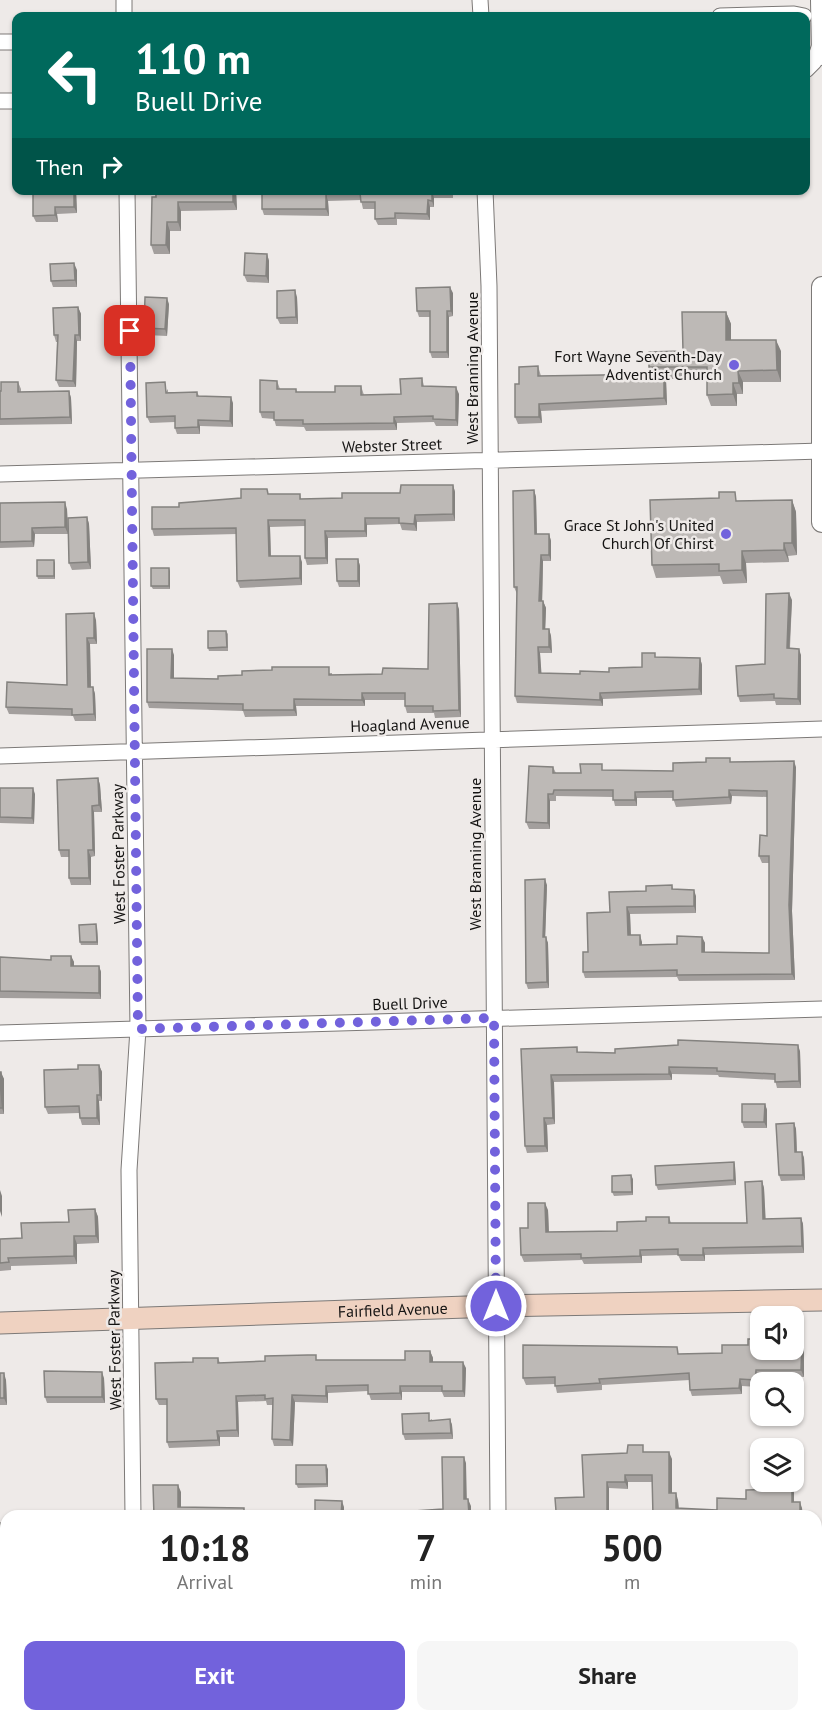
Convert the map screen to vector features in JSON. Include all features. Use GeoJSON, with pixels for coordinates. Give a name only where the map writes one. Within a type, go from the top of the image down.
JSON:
{"type":"FeatureCollection","features":[{"type":"Feature","properties":{"kind":"main road","name":"Fairfield Avenue"},"geometry":{"type":"LineString","coordinates":[[0,1323],[496,1306],[822,1300]]}},
{"type":"Feature","properties":{"kind":"street"},"geometry":{"type":"LineString","coordinates":[[821,0],[822,55]]}},
{"type":"Feature","properties":{"kind":"street"},"geometry":{"type":"LineString","coordinates":[[810,21],[822,41],[814,62],[810,66]]}},
{"type":"Feature","properties":{"kind":"street","name":"West Foster Parkway"},"geometry":{"type":"LineString","coordinates":[[127,195],[138,1029],[129,1170],[133,1510]]}},
{"type":"Feature","properties":{"kind":"street","name":"West Branning Avenue"},"geometry":{"type":"LineString","coordinates":[[485,195],[489,286],[498,1510]]}},
{"type":"Feature","properties":{"kind":"street"},"geometry":{"type":"LineString","coordinates":[[822,287],[822,522]]}},
{"type":"Feature","properties":{"kind":"street","name":"Webster Street"},"geometry":{"type":"LineString","coordinates":[[0,474],[821,451]]}},
{"type":"Feature","properties":{"kind":"street","name":"Hoagland Avenue"},"geometry":{"type":"LineString","coordinates":[[0,756],[822,729]]}},
{"type":"Feature","properties":{"kind":"street","name":"Buell Drive"},"geometry":{"type":"LineString","coordinates":[[0,1032],[822,1010]]}},
{"type":"Feature","properties":{"kind":"building"},"geometry":{"type":"Polygon","coordinates":[[[33,195],[74,195],[74,207],[55,207],[55,215],[33,216],[33,195]]]}},
{"type":"Feature","properties":{"kind":"building"},"geometry":{"type":"Polygon","coordinates":[[[156,195],[233,195],[233,202],[178,202],[178,222],[167,222],[166,245],[151,245],[152,197],[156,195]]]}},
{"type":"Feature","properties":{"kind":"building"},"geometry":{"type":"Polygon","coordinates":[[[262,195],[326,195],[326,209],[262,209],[262,195]]]}},
{"type":"Feature","properties":{"kind":"building"},"geometry":{"type":"Polygon","coordinates":[[[360,195],[432,195],[432,201],[428,200],[427,214],[395,213],[395,218],[375,219],[375,202],[361,202],[360,195]]]}},
{"type":"Feature","properties":{"kind":"building"},"geometry":{"type":"Polygon","coordinates":[[[245,253],[267,254],[266,276],[244,275],[245,253]]]}},
{"type":"Feature","properties":{"kind":"building"},"geometry":{"type":"Polygon","coordinates":[[[74,263],[75,280],[51,281],[50,264],[74,263]]]}},
{"type":"Feature","properties":{"kind":"building"},"geometry":{"type":"Polygon","coordinates":[[[450,287],[451,311],[447,311],[447,352],[430,352],[430,311],[417,311],[416,288],[450,287]]]}},
{"type":"Feature","properties":{"kind":"building"},"geometry":{"type":"Polygon","coordinates":[[[295,290],[296,317],[277,318],[277,291],[295,290]]]}},
{"type":"Feature","properties":{"kind":"building"},"geometry":{"type":"Polygon","coordinates":[[[145,297],[167,298],[165,329],[144,328],[145,297]]]}},
{"type":"Feature","properties":{"kind":"building"},"geometry":{"type":"Polygon","coordinates":[[[78,307],[79,335],[75,335],[73,381],[56,380],[58,335],[54,335],[53,308],[78,307]]]}},
{"type":"Feature","properties":{"kind":"building","name":"Fort Wayne Seventh-Day Adventist Church"},"geometry":{"type":"Polygon","coordinates":[[[682,312],[726,312],[726,340],[776,340],[777,370],[738,371],[739,383],[733,383],[733,394],[707,395],[707,367],[649,367],[649,352],[683,351],[682,312]]]}},
{"type":"Feature","properties":{"kind":"building"},"geometry":{"type":"Polygon","coordinates":[[[538,366],[538,376],[664,374],[664,398],[539,404],[539,417],[515,417],[515,384],[519,384],[519,367],[538,366]]]}},
{"type":"Feature","properties":{"kind":"building"},"geometry":{"type":"Polygon","coordinates":[[[422,378],[422,386],[456,387],[456,420],[433,419],[433,416],[394,417],[394,423],[303,424],[303,420],[274,420],[274,412],[260,412],[260,380],[277,381],[277,389],[296,389],[296,392],[335,392],[335,386],[361,386],[361,395],[401,394],[400,379],[422,378]]]}},
{"type":"Feature","properties":{"kind":"building"},"geometry":{"type":"Polygon","coordinates":[[[1,382],[18,382],[18,392],[69,391],[70,417],[0,419],[1,382]]]}},
{"type":"Feature","properties":{"kind":"building"},"geometry":{"type":"Polygon","coordinates":[[[165,382],[166,393],[197,392],[197,396],[231,397],[230,421],[198,420],[198,427],[175,428],[175,416],[147,417],[146,383],[165,382]]]}},
{"type":"Feature","properties":{"kind":"building"},"geometry":{"type":"Polygon","coordinates":[[[401,485],[453,485],[453,514],[415,515],[414,524],[399,523],[399,518],[365,518],[365,531],[325,531],[326,558],[305,558],[305,520],[268,520],[269,556],[300,556],[300,578],[237,581],[236,528],[152,529],[152,507],[179,507],[179,503],[241,498],[241,489],[267,489],[268,494],[300,494],[300,499],[342,498],[342,493],[400,493],[401,485]]]}},
{"type":"Feature","properties":{"kind":"building"},"geometry":{"type":"Polygon","coordinates":[[[534,490],[535,534],[549,534],[549,555],[541,555],[539,601],[543,601],[543,629],[549,629],[549,647],[538,647],[539,673],[580,674],[580,671],[609,672],[609,668],[642,667],[642,653],[655,653],[655,657],[700,658],[699,689],[600,693],[600,700],[515,696],[517,587],[514,587],[513,491],[534,490]]]}},
{"type":"Feature","properties":{"kind":"building","name":"Grace St John's United Church Of Chirst"},"geometry":{"type":"Polygon","coordinates":[[[719,492],[735,492],[736,501],[792,500],[792,543],[784,543],[784,550],[742,551],[742,570],[719,571],[719,564],[652,565],[650,500],[719,498],[719,492]]]}},
{"type":"Feature","properties":{"kind":"building"},"geometry":{"type":"Polygon","coordinates":[[[65,502],[65,527],[32,528],[32,541],[0,542],[0,503],[65,502]]]}},
{"type":"Feature","properties":{"kind":"building"},"geometry":{"type":"Polygon","coordinates":[[[87,517],[88,562],[69,563],[68,518],[87,517]]]}},
{"type":"Feature","properties":{"kind":"building"},"geometry":{"type":"Polygon","coordinates":[[[336,559],[358,559],[358,581],[337,581],[336,559]]]}},
{"type":"Feature","properties":{"kind":"building"},"geometry":{"type":"Polygon","coordinates":[[[37,560],[54,560],[54,576],[37,576],[37,560]]]}},
{"type":"Feature","properties":{"kind":"building"},"geometry":{"type":"Polygon","coordinates":[[[151,568],[169,568],[169,586],[151,586],[151,568]]]}},
{"type":"Feature","properties":{"kind":"building"},"geometry":{"type":"Polygon","coordinates":[[[789,593],[787,648],[799,649],[798,699],[774,698],[774,694],[738,696],[736,666],[765,664],[766,594],[789,593]]]}},
{"type":"Feature","properties":{"kind":"building"},"geometry":{"type":"Polygon","coordinates":[[[457,603],[459,710],[433,711],[433,706],[405,706],[405,693],[362,693],[362,700],[294,699],[294,710],[243,710],[243,704],[147,702],[147,649],[172,649],[171,678],[218,679],[218,676],[242,675],[242,671],[272,670],[272,667],[329,667],[329,675],[382,674],[383,668],[428,669],[429,604],[457,603]]]}},
{"type":"Feature","properties":{"kind":"building"},"geometry":{"type":"Polygon","coordinates":[[[94,613],[94,638],[87,638],[88,687],[93,687],[94,714],[72,715],[72,709],[6,707],[7,682],[67,685],[66,614],[94,613]]]}},
{"type":"Feature","properties":{"kind":"building"},"geometry":{"type":"Polygon","coordinates":[[[208,631],[226,631],[227,647],[208,648],[208,631]]]}},
{"type":"Feature","properties":{"kind":"building"},"geometry":{"type":"Polygon","coordinates":[[[706,758],[730,758],[730,762],[794,761],[789,905],[792,974],[677,975],[677,970],[583,972],[583,952],[588,952],[587,913],[610,912],[609,892],[646,891],[646,886],[672,885],[672,889],[694,890],[694,906],[627,907],[628,935],[640,935],[640,945],[677,944],[677,936],[702,937],[702,952],[769,953],[769,856],[759,856],[760,835],[767,836],[767,791],[729,790],[729,797],[673,800],[673,791],[635,792],[635,800],[613,800],[613,790],[554,790],[553,794],[548,794],[548,823],[526,822],[529,766],[553,767],[553,773],[581,773],[580,764],[602,764],[602,770],[673,771],[673,763],[706,762],[706,758]]]}},
{"type":"Feature","properties":{"kind":"building"},"geometry":{"type":"Polygon","coordinates":[[[98,778],[99,805],[92,806],[93,850],[88,850],[89,878],[69,878],[69,850],[59,850],[57,780],[98,778]]]}},
{"type":"Feature","properties":{"kind":"building"},"geometry":{"type":"Polygon","coordinates":[[[0,788],[33,788],[32,818],[0,817],[0,788]]]}},
{"type":"Feature","properties":{"kind":"building"},"geometry":{"type":"Polygon","coordinates":[[[545,879],[543,937],[546,937],[547,982],[526,983],[525,880],[545,879]]]}},
{"type":"Feature","properties":{"kind":"building"},"geometry":{"type":"Polygon","coordinates":[[[96,924],[97,942],[80,942],[79,925],[96,924]]]}},
{"type":"Feature","properties":{"kind":"building"},"geometry":{"type":"Polygon","coordinates":[[[51,956],[71,956],[71,966],[99,966],[99,993],[0,991],[0,957],[51,960],[51,956]]]}},
{"type":"Feature","properties":{"kind":"building"},"geometry":{"type":"Polygon","coordinates":[[[678,1040],[798,1045],[799,1081],[775,1082],[775,1074],[717,1071],[717,1068],[669,1067],[669,1074],[551,1075],[553,1118],[544,1118],[545,1146],[525,1146],[521,1049],[577,1047],[577,1052],[615,1053],[615,1049],[678,1045],[678,1040]]]}},
{"type":"Feature","properties":{"kind":"building"},"geometry":{"type":"Polygon","coordinates":[[[78,1065],[99,1065],[100,1095],[97,1095],[97,1118],[80,1118],[79,1106],[45,1107],[44,1070],[78,1069],[78,1065]]]}},
{"type":"Feature","properties":{"kind":"building"},"geometry":{"type":"Polygon","coordinates":[[[1,1072],[2,1108],[0,1108],[1,1072]]]}},
{"type":"Feature","properties":{"kind":"building"},"geometry":{"type":"Polygon","coordinates":[[[742,1104],[765,1104],[764,1122],[742,1122],[742,1104]]]}},
{"type":"Feature","properties":{"kind":"building"},"geometry":{"type":"Polygon","coordinates":[[[794,1123],[795,1152],[802,1152],[803,1175],[779,1175],[776,1124],[794,1123]]]}},
{"type":"Feature","properties":{"kind":"building"},"geometry":{"type":"Polygon","coordinates":[[[734,1162],[734,1180],[656,1185],[655,1166],[734,1162]]]}},
{"type":"Feature","properties":{"kind":"building"},"geometry":{"type":"Polygon","coordinates":[[[631,1175],[632,1192],[612,1192],[612,1176],[631,1175]]]}},
{"type":"Feature","properties":{"kind":"building"},"geometry":{"type":"Polygon","coordinates":[[[762,1181],[763,1219],[801,1218],[802,1246],[703,1248],[703,1255],[678,1255],[678,1249],[640,1250],[640,1256],[581,1258],[581,1254],[521,1255],[520,1228],[528,1228],[528,1203],[545,1203],[546,1232],[617,1231],[617,1222],[646,1221],[646,1217],[669,1217],[669,1223],[747,1223],[745,1182],[762,1181]]]}},
{"type":"Feature","properties":{"kind":"building"},"geometry":{"type":"Polygon","coordinates":[[[95,1209],[96,1236],[74,1236],[74,1256],[8,1258],[9,1262],[0,1263],[0,1239],[22,1238],[21,1223],[69,1222],[68,1210],[95,1209]]]}},
{"type":"Feature","properties":{"kind":"building"},"geometry":{"type":"Polygon","coordinates":[[[748,1339],[750,1339],[750,1360],[801,1360],[801,1370],[756,1370],[756,1372],[750,1372],[750,1380],[740,1379],[739,1388],[690,1390],[689,1373],[599,1379],[600,1383],[555,1386],[555,1377],[523,1378],[523,1345],[677,1347],[678,1354],[722,1353],[722,1345],[748,1345],[748,1339]]]}},
{"type":"Feature","properties":{"kind":"building"},"geometry":{"type":"Polygon","coordinates":[[[405,1351],[430,1351],[430,1362],[463,1362],[463,1391],[442,1391],[442,1386],[400,1386],[400,1393],[368,1394],[368,1385],[326,1386],[326,1396],[292,1395],[290,1440],[272,1439],[273,1398],[265,1399],[265,1395],[236,1396],[237,1430],[217,1431],[218,1440],[167,1442],[167,1399],[156,1399],[155,1363],[193,1362],[193,1358],[218,1358],[218,1363],[265,1361],[265,1356],[308,1355],[316,1355],[316,1360],[405,1360],[405,1351]]]}},
{"type":"Feature","properties":{"kind":"building"},"geometry":{"type":"Polygon","coordinates":[[[44,1371],[102,1372],[102,1397],[45,1397],[44,1371]]]}},
{"type":"Feature","properties":{"kind":"building"},"geometry":{"type":"Polygon","coordinates":[[[0,1373],[4,1373],[4,1398],[0,1398],[0,1373]]]}},
{"type":"Feature","properties":{"kind":"building"},"geometry":{"type":"Polygon","coordinates":[[[429,1413],[429,1421],[450,1419],[451,1433],[403,1434],[402,1414],[429,1413]]]}},
{"type":"Feature","properties":{"kind":"building"},"geometry":{"type":"Polygon","coordinates":[[[628,1445],[643,1445],[643,1452],[669,1452],[669,1493],[676,1493],[676,1508],[717,1510],[653,1510],[652,1475],[625,1475],[625,1482],[607,1482],[607,1510],[556,1510],[555,1498],[584,1497],[582,1455],[627,1453],[628,1445]]]}},
{"type":"Feature","properties":{"kind":"building"},"geometry":{"type":"Polygon","coordinates":[[[442,1457],[464,1457],[464,1499],[468,1499],[469,1510],[428,1510],[443,1509],[442,1457]]]}},
{"type":"Feature","properties":{"kind":"building"},"geometry":{"type":"Polygon","coordinates":[[[296,1465],[326,1465],[327,1484],[296,1484],[296,1465]]]}},
{"type":"Feature","properties":{"kind":"building"},"geometry":{"type":"Polygon","coordinates":[[[153,1485],[178,1485],[178,1507],[244,1508],[244,1510],[154,1510],[153,1485]]]}},
{"type":"Feature","properties":{"kind":"building"},"geometry":{"type":"Polygon","coordinates":[[[746,1490],[750,1490],[750,1492],[792,1492],[792,1502],[800,1502],[800,1510],[717,1510],[717,1498],[746,1499],[746,1490]]]}},
{"type":"Feature","properties":{"kind":"building"},"geometry":{"type":"Polygon","coordinates":[[[315,1500],[342,1501],[341,1510],[315,1510],[315,1500]]]}},
{"type":"Feature","properties":{"kind":"place","name":"Fort Wayne Seventh-Day Adventist Church"},"geometry":{"type":"Point","coordinates":[734,365]}},
{"type":"Feature","properties":{"kind":"place","name":"Grace St John's United Church Of Chirst"},"geometry":{"type":"Point","coordinates":[726,534]}},
{"type":"Feature","properties":{"kind":"route"},"geometry":{"type":"LineString","coordinates":[[130,331],[138,1029],[494,1018],[496,1306]]}}]}
